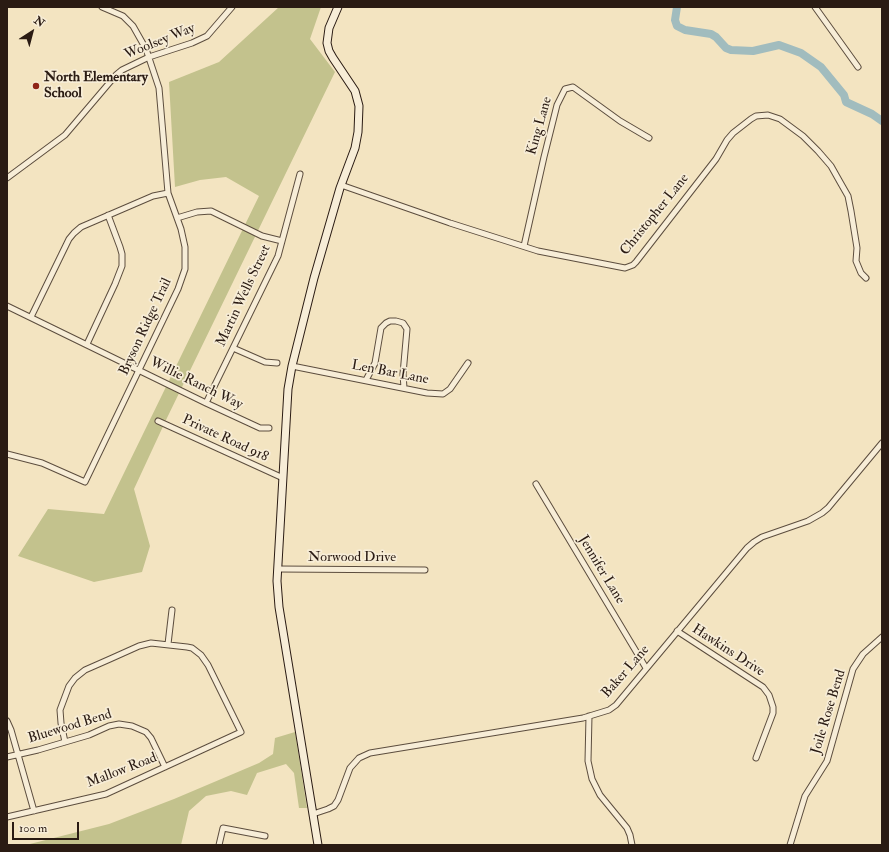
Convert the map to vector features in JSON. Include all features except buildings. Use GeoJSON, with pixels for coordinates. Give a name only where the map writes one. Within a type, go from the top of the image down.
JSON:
{"type":"FeatureCollection","features":[{"type":"Feature","properties":{"kind":"street","name":"Bryson Ridge Trail"},"geometry":{"type":"LineString","coordinates":[[7,454],[42,463],[85,482],[178,290],[185,269],[185,247],[181,229],[168,193],[159,88],[149,57],[138,34],[129,21],[123,16],[102,7]]}},
{"type":"Feature","properties":{"kind":"street","name":"Woolsey Way"},"geometry":{"type":"LineString","coordinates":[[7,178],[65,135],[116,75],[122,70],[149,57],[192,43],[207,36],[232,7]]}},
{"type":"Feature","properties":{"kind":"street"},"geometry":{"type":"LineString","coordinates":[[318,845],[279,607],[277,586],[288,389],[292,366],[314,278],[341,185],[355,148],[358,132],[359,112],[357,96],[353,87],[333,58],[328,47],[327,34],[338,7]]}},
{"type":"Feature","properties":{"kind":"street"},"geometry":{"type":"LineString","coordinates":[[815,7],[858,67]]}},
{"type":"Feature","properties":{"kind":"street","name":"King Lane"},"geometry":{"type":"LineString","coordinates":[[524,246],[557,105],[565,89],[573,87],[620,121],[649,138]]}},
{"type":"Feature","properties":{"kind":"street","name":"Christopher Lane"},"geometry":{"type":"LineString","coordinates":[[341,185],[450,223],[538,251],[623,267],[633,265],[716,159],[733,133],[756,116],[768,115],[780,118],[803,136],[831,166],[848,196],[857,248],[856,261],[861,273],[866,278]]}},
{"type":"Feature","properties":{"kind":"street","name":"Martin Wells Street"},"geometry":{"type":"LineString","coordinates":[[206,403],[278,256],[300,174]]}},
{"type":"Feature","properties":{"kind":"street"},"geometry":{"type":"LineString","coordinates":[[31,317],[69,239],[81,227],[135,203],[153,196],[168,193]]}},
{"type":"Feature","properties":{"kind":"street"},"geometry":{"type":"LineString","coordinates":[[177,218],[197,212],[211,211],[262,236],[282,241]]}},
{"type":"Feature","properties":{"kind":"street"},"geometry":{"type":"LineString","coordinates":[[86,344],[122,266],[120,246],[108,215]]}},
{"type":"Feature","properties":{"kind":"street","name":"Willie Ranch Way"},"geometry":{"type":"LineString","coordinates":[[7,306],[206,403],[260,428],[269,428]]}},
{"type":"Feature","properties":{"kind":"street"},"geometry":{"type":"LineString","coordinates":[[366,380],[375,363],[381,328],[390,321],[396,321],[403,323],[407,329],[403,374],[404,388]]}},
{"type":"Feature","properties":{"kind":"street"},"geometry":{"type":"LineString","coordinates":[[233,348],[265,362],[276,363]]}},
{"type":"Feature","properties":{"kind":"street","name":"Len Bar Lane"},"geometry":{"type":"LineString","coordinates":[[292,366],[427,393],[443,394],[450,389],[468,363]]}},
{"type":"Feature","properties":{"kind":"street","name":"Private Road 918"},"geometry":{"type":"LineString","coordinates":[[158,421],[283,478]]}},
{"type":"Feature","properties":{"kind":"street","name":"Baker Lane"},"geometry":{"type":"LineString","coordinates":[[313,814],[334,806],[338,800],[350,768],[358,758],[370,753],[589,716],[604,713],[614,707],[747,548],[762,537],[808,521],[822,513],[828,508],[882,442]]}},
{"type":"Feature","properties":{"kind":"street","name":"Jennifer Lane"},"geometry":{"type":"LineString","coordinates":[[536,484],[646,668]]}},
{"type":"Feature","properties":{"kind":"street","name":"Norwood Drive"},"geometry":{"type":"LineString","coordinates":[[278,569],[425,570]]}},
{"type":"Feature","properties":{"kind":"street"},"geometry":{"type":"LineString","coordinates":[[64,742],[60,723],[60,710],[69,686],[75,678],[85,670],[139,646],[151,643],[168,644],[172,610]]}},
{"type":"Feature","properties":{"kind":"street","name":"Hawkins Drive"},"geometry":{"type":"LineString","coordinates":[[677,631],[761,686],[769,695],[773,707],[773,713],[756,758]]}},
{"type":"Feature","properties":{"kind":"street","name":"Joile Rose Bend"},"geometry":{"type":"LineString","coordinates":[[790,845],[805,796],[827,761],[853,669],[863,654],[882,637]]}},
{"type":"Feature","properties":{"kind":"street","name":"Mallow Road"},"geometry":{"type":"LineString","coordinates":[[7,817],[106,794],[241,732],[208,665],[201,655],[192,648],[168,644]]}},
{"type":"Feature","properties":{"kind":"street"},"geometry":{"type":"LineString","coordinates":[[589,716],[588,761],[592,779],[600,795],[629,832],[632,845]]}},
{"type":"Feature","properties":{"kind":"street"},"geometry":{"type":"LineString","coordinates":[[7,721],[12,730],[34,811]]}},
{"type":"Feature","properties":{"kind":"street","name":"Bluewood Bend"},"geometry":{"type":"LineString","coordinates":[[7,757],[89,735],[113,724],[132,726],[146,732],[152,738],[165,767]]}},
{"type":"Feature","properties":{"kind":"street"},"geometry":{"type":"LineString","coordinates":[[219,845],[223,828],[265,836]]}},
{"type":"Feature","properties":{"kind":"shaded area"},"geometry":{"type":"Polygon","coordinates":[[[279,7],[321,7],[310,39],[335,72],[134,489],[150,546],[142,572],[94,582],[18,556],[48,509],[104,514],[259,196],[226,177],[200,180],[175,187],[169,82],[219,62],[279,7]]]}},
{"type":"Feature","properties":{"kind":"shaded area"},"geometry":{"type":"Polygon","coordinates":[[[295,732],[307,808],[299,808],[294,773],[286,764],[257,773],[247,795],[231,791],[206,796],[189,811],[181,845],[26,845],[109,824],[174,799],[259,763],[273,754],[275,738],[295,732]]]}},
{"type":"Feature","properties":{"kind":"waterway"},"geometry":{"type":"LineString","coordinates":[[677,7],[675,20],[677,26],[685,30],[711,34],[716,37],[726,48],[731,50],[753,51],[779,45],[801,53],[821,67],[844,95],[846,102],[872,114],[882,121]]}},
{"type":"Feature","properties":{"kind":"place","name":"North Elementary School"},"geometry":{"type":"Point","coordinates":[36,86]}}]}
